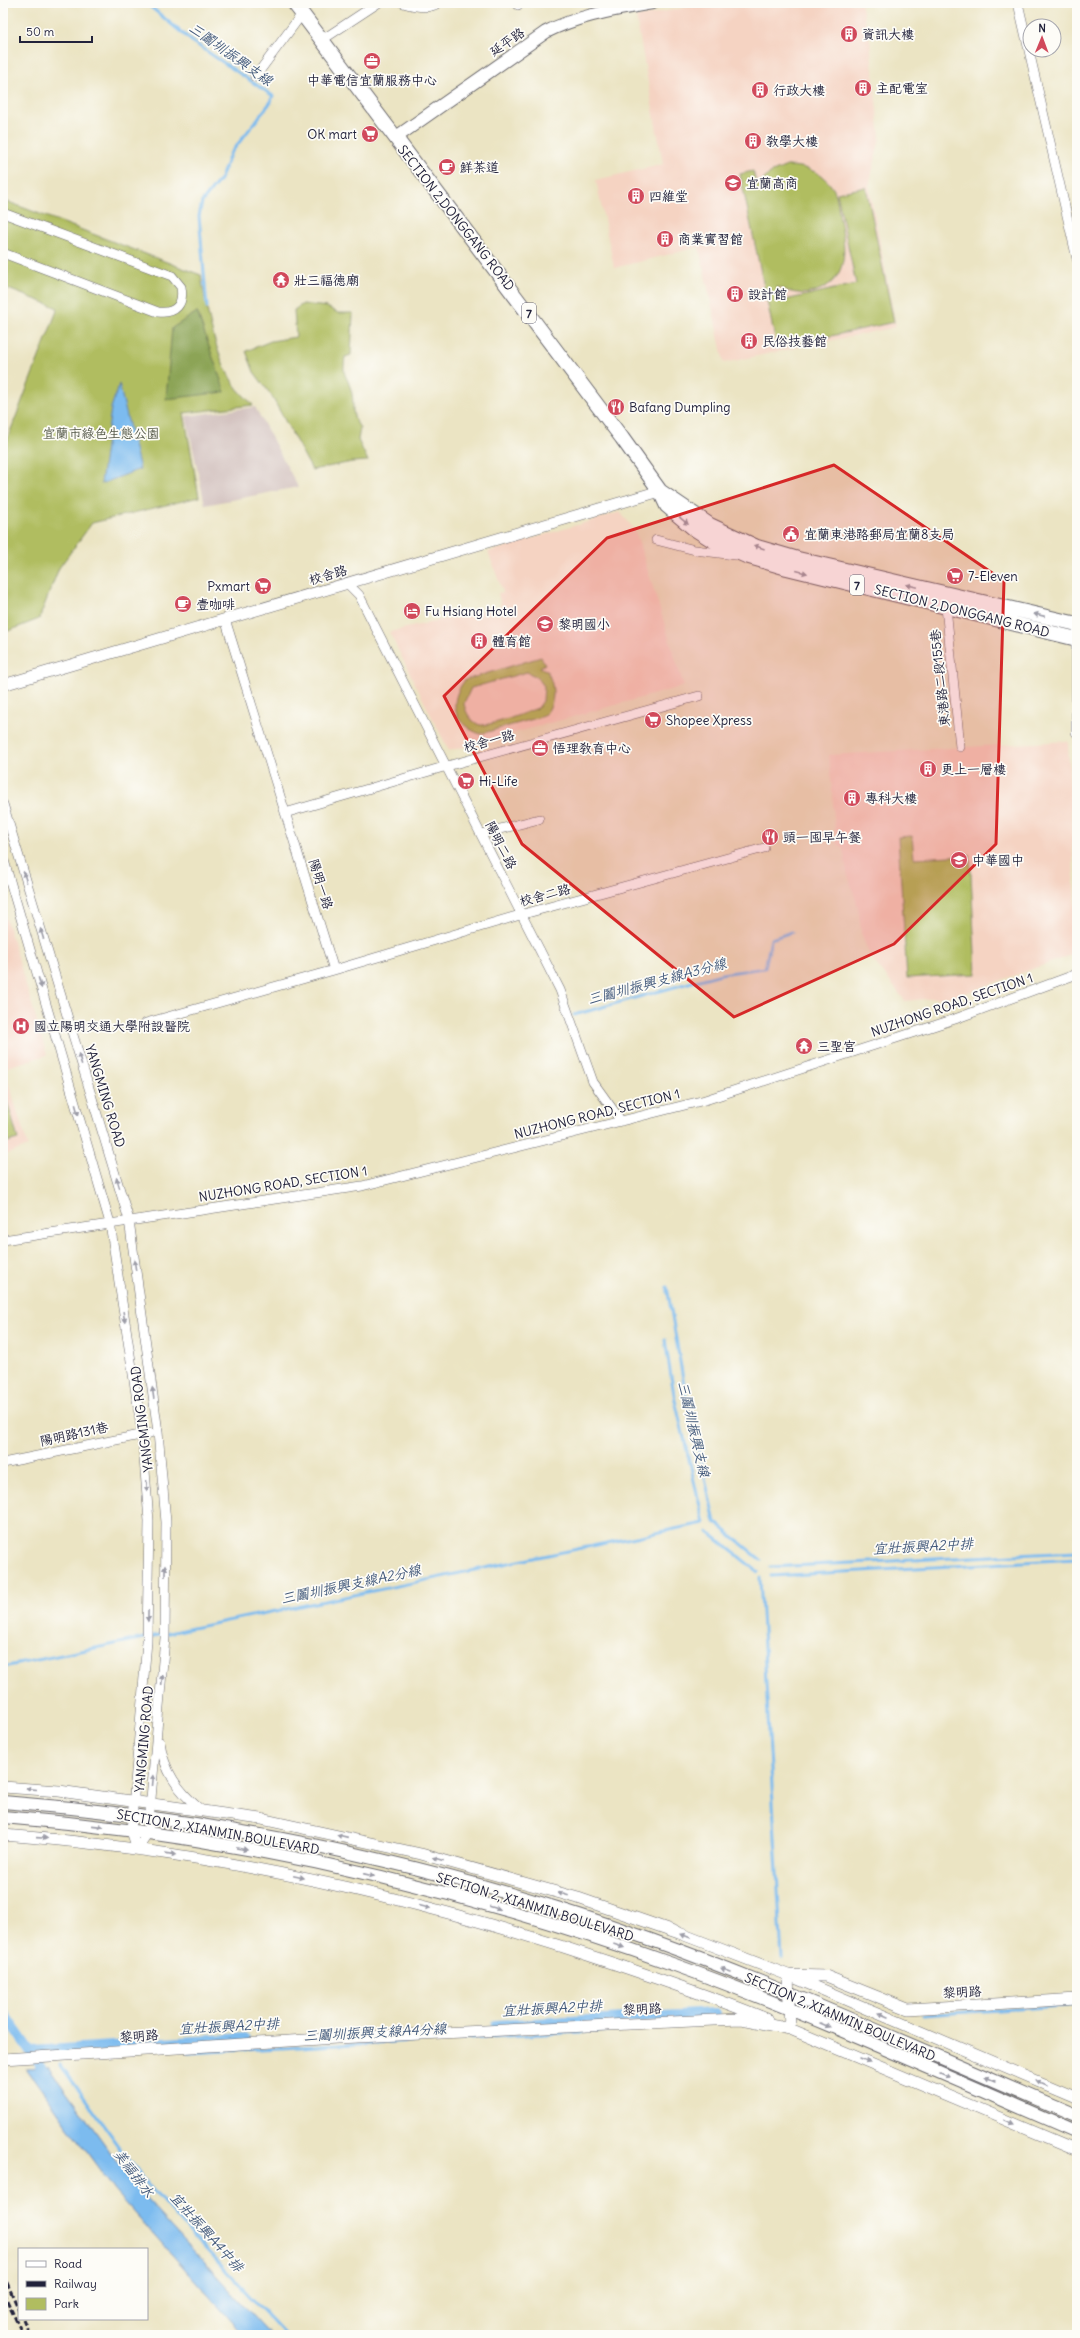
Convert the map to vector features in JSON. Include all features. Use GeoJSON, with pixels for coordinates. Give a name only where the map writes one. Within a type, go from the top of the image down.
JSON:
{"type":"FeatureCollection","features":[{"type":"Feature","properties":{"kind":"main road","name":"延平路"},"geometry":{"type":"LineString","coordinates":[[395,138],[546,32],[566,22],[585,16],[652,3]]}},
{"type":"Feature","properties":{"kind":"main road","name":"SECTION 2,DONGGANG ROAD"},"geometry":{"type":"LineString","coordinates":[[298,8],[395,138],[502,276],[660,491],[667,506],[693,528],[716,543],[746,556],[787,568],[946,607],[1077,634]]}},
{"type":"Feature","properties":{"kind":"main road","name":"SECTION 2,DONGGANG ROAD"},"geometry":{"type":"LineString","coordinates":[[660,491],[710,525],[757,547],[1077,634]]}},
{"type":"Feature","properties":{"kind":"main road","name":"SECTION 2, XIANMIN BOULEVARD"},"geometry":{"type":"LineString","coordinates":[[3,1802],[133,1814],[238,1830],[422,1871],[556,1908],[639,1936],[789,1994],[1077,2116]]}},
{"type":"Feature","properties":{"kind":"main road","name":"SECTION 2, XIANMIN BOULEVARD"},"geometry":{"type":"LineString","coordinates":[[3,1818],[148,1833],[223,1845],[318,1864],[438,1892],[555,1924],[675,1965],[789,2009],[1077,2132]]}},
{"type":"Feature","properties":{"kind":"street"},"geometry":{"type":"LineString","coordinates":[[322,40],[378,3]]}},
{"type":"Feature","properties":{"kind":"street"},"geometry":{"type":"LineString","coordinates":[[403,3],[413,6],[434,6],[438,3]]}},
{"type":"Feature","properties":{"kind":"street"},"geometry":{"type":"LineString","coordinates":[[1018,3],[1076,259]]}},
{"type":"Feature","properties":{"kind":"street"},"geometry":{"type":"LineString","coordinates":[[255,77],[298,8]]}},
{"type":"Feature","properties":{"kind":"street"},"geometry":{"type":"LineString","coordinates":[[3,213],[172,276],[181,287],[181,302],[177,309],[158,312],[3,253]]}},
{"type":"Feature","properties":{"kind":"street","name":"校舍路"},"geometry":{"type":"LineString","coordinates":[[3,685],[660,491]]}},
{"type":"Feature","properties":{"kind":"street"},"geometry":{"type":"LineString","coordinates":[[656,540],[695,550],[746,556]]}},
{"type":"Feature","properties":{"kind":"street","name":"陽明二路"},"geometry":{"type":"LineString","coordinates":[[348,584],[359,595],[447,766],[520,915],[560,990],[593,1082],[621,1121]]}},
{"type":"Feature","properties":{"kind":"street","name":"東港路二段155巷"},"geometry":{"type":"LineString","coordinates":[[946,607],[960,747]]}},
{"type":"Feature","properties":{"kind":"street","name":"陽明一路"},"geometry":{"type":"LineString","coordinates":[[225,619],[334,970]]}},
{"type":"Feature","properties":{"kind":"street"},"geometry":{"type":"LineString","coordinates":[[1077,634],[1077,732]]}},
{"type":"Feature","properties":{"kind":"street","name":"校舍一路"},"geometry":{"type":"LineString","coordinates":[[285,813],[699,696]]}},
{"type":"Feature","properties":{"kind":"street","name":"YANGMING ROAD"},"geometry":{"type":"LineString","coordinates":[[3,804],[129,1220],[158,1432],[166,1522],[165,1638],[148,1833],[137,1849]]}},
{"type":"Feature","properties":{"kind":"street"},"geometry":{"type":"LineString","coordinates":[[481,834],[539,819]]}},
{"type":"Feature","properties":{"kind":"street","name":"校舍二路"},"geometry":{"type":"LineString","coordinates":[[334,970],[520,915],[764,848]]}},
{"type":"Feature","properties":{"kind":"street","name":"YANGMING ROAD"},"geometry":{"type":"LineString","coordinates":[[3,857],[110,1223],[146,1433],[149,1521],[148,1612],[131,1831],[137,1849]]}},
{"type":"Feature","properties":{"kind":"street"},"geometry":{"type":"LineString","coordinates":[[146,1023],[334,970]]}},
{"type":"Feature","properties":{"kind":"street","name":"NUZHONG ROAD, SECTION 1"},"geometry":{"type":"LineString","coordinates":[[3,1240],[362,1186],[705,1100],[955,1019],[1077,974]]}},
{"type":"Feature","properties":{"kind":"street","name":"陽明路131巷"},"geometry":{"type":"LineString","coordinates":[[3,1463],[146,1433]]}},
{"type":"Feature","properties":{"kind":"street"},"geometry":{"type":"LineString","coordinates":[[159,1719],[159,1736],[167,1770],[180,1790],[200,1809]]}},
{"type":"Feature","properties":{"kind":"street","name":"SECTION 2, XIANMIN BOULEVARD"},"geometry":{"type":"LineString","coordinates":[[3,1787],[200,1809],[261,1819],[421,1854],[585,1900],[679,1933],[788,1975],[1077,2098]]}},
{"type":"Feature","properties":{"kind":"street"},"geometry":{"type":"LineString","coordinates":[[3,1835],[137,1849],[238,1864],[323,1882],[431,1908],[559,1945],[721,2000],[1077,2150]]}},
{"type":"Feature","properties":{"kind":"street"},"geometry":{"type":"LineString","coordinates":[[421,1854],[422,1871]]}},
{"type":"Feature","properties":{"kind":"street"},"geometry":{"type":"LineString","coordinates":[[788,1975],[790,2029]]}},
{"type":"Feature","properties":{"kind":"street","name":"黎明路"},"geometry":{"type":"LineString","coordinates":[[788,1975],[826,1976],[908,2009],[1077,1999]]}},
{"type":"Feature","properties":{"kind":"street"},"geometry":{"type":"LineString","coordinates":[[714,2020],[721,2018],[725,2012],[725,2006],[721,2000]]}},
{"type":"Feature","properties":{"kind":"street"},"geometry":{"type":"LineString","coordinates":[[908,2009],[908,2025]]}},
{"type":"Feature","properties":{"kind":"street","name":"黎明路"},"geometry":{"type":"LineString","coordinates":[[7,2059],[337,2038],[714,2020],[741,2019],[790,2029]]}},
{"type":"Feature","properties":{"kind":"highlighted area"},"geometry":{"type":"Polygon","coordinates":[[[834,465],[1004,581],[996,844],[894,944],[734,1017],[522,844],[444,696],[607,538],[834,465]]]}},
{"type":"Feature","properties":{"kind":"shaded area","name":"宜蘭高商"},"geometry":{"type":"Polygon","coordinates":[[[708,3],[861,3],[870,41],[880,138],[869,186],[896,327],[724,363],[699,247],[614,268],[596,180],[663,164],[636,17],[708,3]]]}},
{"type":"Feature","properties":{"kind":"shaded area"},"geometry":{"type":"Polygon","coordinates":[[[255,407],[298,487],[205,505],[186,416],[255,407]]]}},
{"type":"Feature","properties":{"kind":"shaded area","name":"黎明國小"},"geometry":{"type":"Polygon","coordinates":[[[620,512],[635,530],[684,686],[449,751],[389,632],[501,606],[498,593],[503,592],[488,552],[620,512]]]}},
{"type":"Feature","properties":{"kind":"shaded area","name":"中華國中"},"geometry":{"type":"Polygon","coordinates":[[[1068,741],[1077,953],[958,996],[905,1001],[870,956],[861,933],[858,907],[847,872],[843,848],[836,842],[829,755],[1068,741]]]}},
{"type":"Feature","properties":{"kind":"shaded area","name":"國立陽明交通大學附設醫院"},"geometry":{"type":"Polygon","coordinates":[[[3,915],[5,915],[47,1055],[4,1068],[28,1146],[3,1156],[3,915]]]}},
{"type":"Feature","properties":{"kind":"green space"},"geometry":{"type":"Polygon","coordinates":[[[787,166],[800,167],[812,171],[823,177],[832,187],[838,202],[844,249],[841,268],[837,276],[830,283],[821,289],[804,294],[777,287],[781,301],[856,284],[837,193],[866,187],[894,322],[777,348],[740,174],[753,171],[757,187],[770,173],[787,166]]]}},
{"type":"Feature","properties":{"kind":"green space","name":"宜蘭市綠色生態公園"},"geometry":{"type":"Polygon","coordinates":[[[3,200],[201,275],[212,331],[221,359],[236,387],[253,405],[184,413],[199,497],[92,523],[59,568],[39,619],[3,633],[3,450],[58,308],[3,287],[3,200]]]}},
{"type":"Feature","properties":{"kind":"green space"},"geometry":{"type":"Polygon","coordinates":[[[303,304],[327,307],[338,313],[353,313],[351,355],[345,357],[344,372],[352,396],[354,417],[360,428],[358,440],[368,461],[352,462],[312,470],[271,395],[254,372],[246,351],[271,341],[296,337],[294,310],[303,304]]]}},
{"type":"Feature","properties":{"kind":"green space"},"geometry":{"type":"Polygon","coordinates":[[[197,312],[225,392],[166,399],[172,328],[197,312]]]}},
{"type":"Feature","properties":{"kind":"green space"},"geometry":{"type":"Polygon","coordinates":[[[541,657],[545,664],[540,667],[547,671],[552,683],[553,694],[551,706],[544,716],[480,734],[464,725],[456,712],[456,697],[465,680],[541,657]],[[527,672],[471,688],[464,703],[470,718],[479,725],[490,724],[538,708],[543,701],[544,686],[537,677],[527,672]]]}},
{"type":"Feature","properties":{"kind":"green space"},"geometry":{"type":"Polygon","coordinates":[[[912,836],[914,858],[970,855],[976,974],[907,978],[898,837],[912,836]]]}},
{"type":"Feature","properties":{"kind":"green space"},"geometry":{"type":"Polygon","coordinates":[[[3,1088],[18,1139],[3,1143],[3,1088]]]}},
{"type":"Feature","properties":{"kind":"water"},"geometry":{"type":"Polygon","coordinates":[[[119,384],[140,469],[101,484],[111,408],[119,384]]]}},
{"type":"Feature","properties":{"kind":"water"},"geometry":{"type":"Polygon","coordinates":[[[49,2067],[137,2189],[271,2335],[244,2335],[115,2191],[26,2068],[49,2067]]]}},
{"type":"Feature","properties":{"kind":"waterway","name":"三鬮圳振興支線"},"geometry":{"type":"LineString","coordinates":[[146,3],[193,42],[273,96],[270,103],[230,154],[221,178],[202,202],[199,216],[207,307]]}},
{"type":"Feature","properties":{"kind":"waterway","name":"三鬮圳振興支線A3分線"},"geometry":{"type":"LineString","coordinates":[[574,1015],[721,974],[765,968],[771,939],[792,932]]}},
{"type":"Feature","properties":{"kind":"waterway"},"geometry":{"type":"LineString","coordinates":[[667,1287],[686,1396],[715,1522],[761,1560]]}},
{"type":"Feature","properties":{"kind":"waterway","name":"三鬮圳振興支線A2分線"},"geometry":{"type":"LineString","coordinates":[[3,1667],[704,1523],[675,1400],[665,1340]]}},
{"type":"Feature","properties":{"kind":"waterway","name":"三鬮圳振興支線A2分線"},"geometry":{"type":"LineString","coordinates":[[708,1532],[758,1572]]}},
{"type":"Feature","properties":{"kind":"waterway","name":"宜壯振興A2中排"},"geometry":{"type":"LineString","coordinates":[[770,1567],[1077,1552]]}},
{"type":"Feature","properties":{"kind":"waterway","name":"三鬮圳振興支線A2分線"},"geometry":{"type":"LineString","coordinates":[[771,1576],[1077,1559]]}},
{"type":"Feature","properties":{"kind":"waterway"},"geometry":{"type":"LineString","coordinates":[[760,1578],[782,1959]]}},
{"type":"Feature","properties":{"kind":"waterway","name":"三鬮圳振興支線A4分線"},"geometry":{"type":"LineString","coordinates":[[922,2015],[1077,2005]]}},
{"type":"Feature","properties":{"kind":"waterway","name":"美福排水"},"geometry":{"type":"LineString","coordinates":[[3,2012],[48,2077]]}},
{"type":"Feature","properties":{"kind":"waterway","name":"宜壯振興A2中排"},"geometry":{"type":"LineString","coordinates":[[495,2025],[716,2013]]}},
{"type":"Feature","properties":{"kind":"waterway","name":"三鬮圳振興支線A4分線"},"geometry":{"type":"LineString","coordinates":[[188,2053],[620,2030]]}},
{"type":"Feature","properties":{"kind":"waterway","name":"宜壯振興A2中排"},"geometry":{"type":"LineString","coordinates":[[31,2051],[245,2038]]}},
{"type":"Feature","properties":{"kind":"waterway","name":"宜壯振興A4中排"},"geometry":{"type":"LineString","coordinates":[[60,2064],[142,2178],[186,2228],[286,2335]]}},
{"type":"Feature","properties":{"kind":"railway"},"geometry":{"type":"LineString","coordinates":[[3,2274],[18,2308]]}},
{"type":"Feature","properties":{"kind":"railway"},"geometry":{"type":"LineString","coordinates":[[3,2292],[23,2335]]}},
{"type":"Feature","properties":{"kind":"railway"},"geometry":{"type":"LineString","coordinates":[[23,2320],[30,2335]]}},
{"type":"Feature","properties":{"kind":"place","name":"資訊大樓"},"geometry":{"type":"Point","coordinates":[849,34]}},
{"type":"Feature","properties":{"kind":"place","name":"中華電信宜蘭服務中心"},"geometry":{"type":"Point","coordinates":[372,61]}},
{"type":"Feature","properties":{"kind":"place","name":"主配電室"},"geometry":{"type":"Point","coordinates":[863,88]}},
{"type":"Feature","properties":{"kind":"place","name":"行政大樓"},"geometry":{"type":"Point","coordinates":[760,90]}},
{"type":"Feature","properties":{"kind":"place","name":"OK mart"},"geometry":{"type":"Point","coordinates":[370,134]}},
{"type":"Feature","properties":{"kind":"place","name":"教學大樓"},"geometry":{"type":"Point","coordinates":[753,141]}},
{"type":"Feature","properties":{"kind":"place","name":"鮮茶道"},"geometry":{"type":"Point","coordinates":[447,167]}},
{"type":"Feature","properties":{"kind":"place","name":"宜蘭高商"},"geometry":{"type":"Point","coordinates":[733,183]}},
{"type":"Feature","properties":{"kind":"place","name":"四維堂"},"geometry":{"type":"Point","coordinates":[636,196]}},
{"type":"Feature","properties":{"kind":"place","name":"商業實習館"},"geometry":{"type":"Point","coordinates":[665,239]}},
{"type":"Feature","properties":{"kind":"place","name":"壯三福德廟"},"geometry":{"type":"Point","coordinates":[281,280]}},
{"type":"Feature","properties":{"kind":"place","name":"設計館"},"geometry":{"type":"Point","coordinates":[735,294]}},
{"type":"Feature","properties":{"kind":"place","name":"民俗技藝館"},"geometry":{"type":"Point","coordinates":[749,341]}},
{"type":"Feature","properties":{"kind":"place","name":"Bafang Dumpling"},"geometry":{"type":"Point","coordinates":[616,407]}},
{"type":"Feature","properties":{"kind":"place","name":"宜蘭東港路郵局宜蘭8支局"},"geometry":{"type":"Point","coordinates":[791,534]}},
{"type":"Feature","properties":{"kind":"place","name":"7-Eleven"},"geometry":{"type":"Point","coordinates":[955,576]}},
{"type":"Feature","properties":{"kind":"place","name":"Pxmart"},"geometry":{"type":"Point","coordinates":[263,586]}},
{"type":"Feature","properties":{"kind":"place","name":"壹咖啡"},"geometry":{"type":"Point","coordinates":[183,604]}},
{"type":"Feature","properties":{"kind":"place","name":"Fu Hsiang Hotel"},"geometry":{"type":"Point","coordinates":[412,611]}},
{"type":"Feature","properties":{"kind":"place","name":"黎明國小"},"geometry":{"type":"Point","coordinates":[545,624]}},
{"type":"Feature","properties":{"kind":"place","name":"體育館"},"geometry":{"type":"Point","coordinates":[479,641]}},
{"type":"Feature","properties":{"kind":"place","name":"Shopee Xpress"},"geometry":{"type":"Point","coordinates":[653,720]}},
{"type":"Feature","properties":{"kind":"place","name":"悟理教育中心"},"geometry":{"type":"Point","coordinates":[540,748]}},
{"type":"Feature","properties":{"kind":"place","name":"更上一層樓"},"geometry":{"type":"Point","coordinates":[928,769]}},
{"type":"Feature","properties":{"kind":"place","name":"Hi-Life"},"geometry":{"type":"Point","coordinates":[466,781]}},
{"type":"Feature","properties":{"kind":"place","name":"專科大樓"},"geometry":{"type":"Point","coordinates":[852,798]}},
{"type":"Feature","properties":{"kind":"place","name":"頭一囤早午餐"},"geometry":{"type":"Point","coordinates":[770,837]}},
{"type":"Feature","properties":{"kind":"place","name":"中華國中"},"geometry":{"type":"Point","coordinates":[959,860]}},
{"type":"Feature","properties":{"kind":"place","name":"國立陽明交通大學附設醫院"},"geometry":{"type":"Point","coordinates":[21,1026]}},
{"type":"Feature","properties":{"kind":"place","name":"三聖宮"},"geometry":{"type":"Point","coordinates":[804,1046]}}]}
